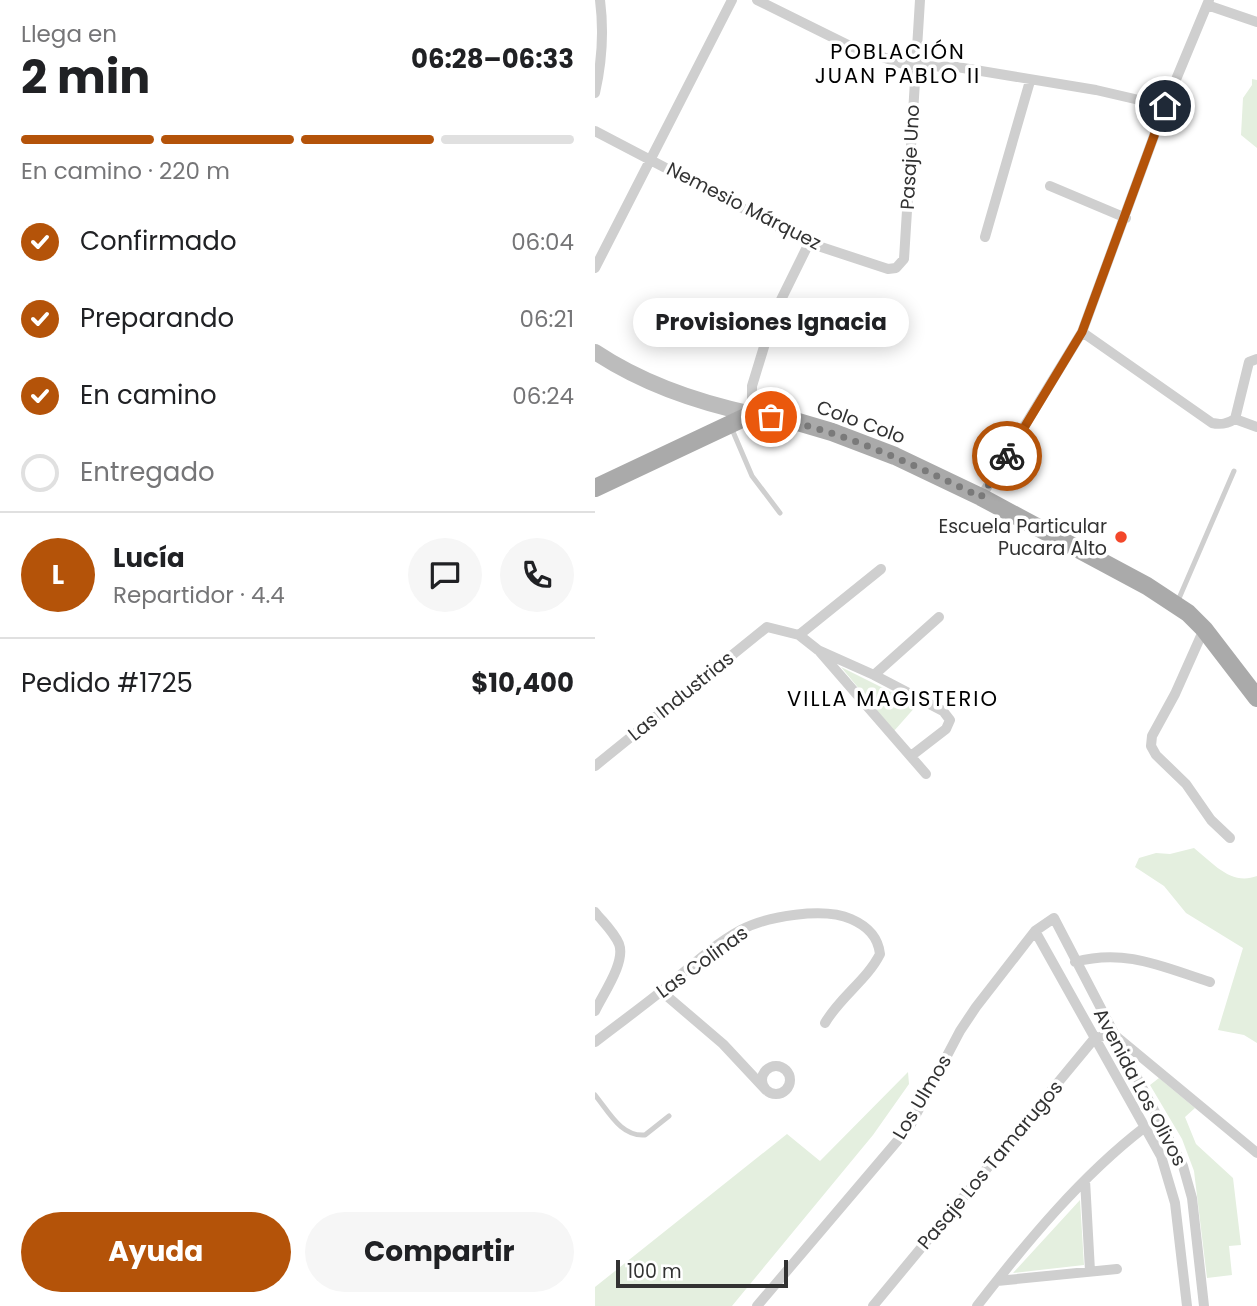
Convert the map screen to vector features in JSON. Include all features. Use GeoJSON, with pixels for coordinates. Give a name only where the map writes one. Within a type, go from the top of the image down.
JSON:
{"type":"FeatureCollection","features":[{"type":"Feature","properties":{"kind":"main road","name":"Colo Colo"},"geometry":{"type":"LineString","coordinates":[[595,352],[627,371],[674,393],[726,409],[797,422],[832,432],[895,456],[981,497],[1147,586],[1188,613],[1204,629],[1257,698]]}},
{"type":"Feature","properties":{"kind":"main road"},"geometry":{"type":"LineString","coordinates":[[595,488],[752,414]]}},
{"type":"Feature","properties":{"kind":"street"},"geometry":{"type":"LineString","coordinates":[[595,93],[600,69],[600,0]]}},
{"type":"Feature","properties":{"kind":"street"},"geometry":{"type":"LineString","coordinates":[[595,268],[732,0]]}},
{"type":"Feature","properties":{"kind":"street"},"geometry":{"type":"LineString","coordinates":[[758,0],[850,46],[885,59],[915,66],[957,67],[1106,92],[1165,106]]}},
{"type":"Feature","properties":{"kind":"street","name":"Pasaje Uno"},"geometry":{"type":"LineString","coordinates":[[896,268],[904,259],[920,0]]}},
{"type":"Feature","properties":{"kind":"street"},"geometry":{"type":"LineString","coordinates":[[981,497],[1082,332],[1165,106],[1208,2],[1257,22]]}},
{"type":"Feature","properties":{"kind":"street"},"geometry":{"type":"LineString","coordinates":[[985,237],[1030,81]]}},
{"type":"Feature","properties":{"kind":"street","name":"Nemesio Márquez"},"geometry":{"type":"LineString","coordinates":[[595,131],[809,243],[888,269],[896,268]]}},
{"type":"Feature","properties":{"kind":"street"},"geometry":{"type":"LineString","coordinates":[[1050,186],[1125,218]]}},
{"type":"Feature","properties":{"kind":"street"},"geometry":{"type":"LineString","coordinates":[[752,414],[752,386],[774,314],[809,243]]}},
{"type":"Feature","properties":{"kind":"street"},"geometry":{"type":"LineString","coordinates":[[1082,332],[1212,423],[1223,424],[1235,419],[1257,427]]}},
{"type":"Feature","properties":{"kind":"street"},"geometry":{"type":"LineString","coordinates":[[1235,419],[1253,360]]}},
{"type":"Feature","properties":{"kind":"street"},"geometry":{"type":"LineString","coordinates":[[881,569],[799,635],[818,650],[926,774]]}},
{"type":"Feature","properties":{"kind":"street"},"geometry":{"type":"LineString","coordinates":[[874,675],[939,617]]}},
{"type":"Feature","properties":{"kind":"street","name":"Las Industrias"},"geometry":{"type":"LineString","coordinates":[[595,766],[767,626],[799,635]]}},
{"type":"Feature","properties":{"kind":"street"},"geometry":{"type":"LineString","coordinates":[[1204,629],[1175,694],[1152,736],[1151,746],[1230,838]]}},
{"type":"Feature","properties":{"kind":"street"},"geometry":{"type":"LineString","coordinates":[[818,650],[943,711],[950,720],[946,729],[911,756]]}},
{"type":"Feature","properties":{"kind":"street"},"geometry":{"type":"LineString","coordinates":[[595,912],[618,941],[621,957],[595,1011]]}},
{"type":"Feature","properties":{"kind":"street","name":"Las Colinas"},"geometry":{"type":"LineString","coordinates":[[595,1042],[740,931],[772,920],[803,915],[839,914],[856,920],[875,936],[880,954],[875,964],[825,1023]]}},
{"type":"Feature","properties":{"kind":"street","name":"Los Ulmos"},"geometry":{"type":"LineString","coordinates":[[757,1306],[910,1126],[960,1031],[1035,931],[1054,918]]}},
{"type":"Feature","properties":{"kind":"street","name":"Avenida Los Olivos"},"geometry":{"type":"LineString","coordinates":[[1054,918],[1186,1174],[1194,1214],[1204,1306]]}},
{"type":"Feature","properties":{"kind":"street","name":"Avenida Los Olivos"},"geometry":{"type":"LineString","coordinates":[[1035,931],[1164,1164],[1175,1203],[1187,1306]]}},
{"type":"Feature","properties":{"kind":"street"},"geometry":{"type":"LineString","coordinates":[[1075,962],[1107,956],[1134,958],[1210,982]]}},
{"type":"Feature","properties":{"kind":"street"},"geometry":{"type":"LineString","coordinates":[[661,991],[723,1044],[766,1090]]}},
{"type":"Feature","properties":{"kind":"street"},"geometry":{"type":"LineString","coordinates":[[1094,1039],[1112,1033],[1257,1153]]}},
{"type":"Feature","properties":{"kind":"street","name":"Pasaje Los Tamarugos"},"geometry":{"type":"LineString","coordinates":[[873,1306],[1094,1039]]}},
{"type":"Feature","properties":{"kind":"street"},"geometry":{"type":"LineString","coordinates":[[977,1306],[1084,1180],[1145,1127]]}},
{"type":"Feature","properties":{"kind":"street"},"geometry":{"type":"LineString","coordinates":[[1084,1180],[1090,1271]]}},
{"type":"Feature","properties":{"kind":"street"},"geometry":{"type":"LineString","coordinates":[[997,1280],[1117,1269]]}},
{"type":"Feature","properties":{"kind":"lane"},"geometry":{"type":"LineString","coordinates":[[730,424],[752,475],[780,513]]}},
{"type":"Feature","properties":{"kind":"lane"},"geometry":{"type":"LineString","coordinates":[[1176,605],[1234,471]]}},
{"type":"Feature","properties":{"kind":"lane"},"geometry":{"type":"LineString","coordinates":[[595,1096],[622,1129],[631,1134],[645,1135],[669,1116]]}},
{"type":"Feature","properties":{"kind":"green space"},"geometry":{"type":"Polygon","coordinates":[[[1252,79],[1257,80],[1257,148],[1241,135],[1243,98],[1252,85],[1252,79]]]}},
{"type":"Feature","properties":{"kind":"green space"},"geometry":{"type":"Polygon","coordinates":[[[841,667],[917,705],[894,731],[841,667]]]}},
{"type":"Feature","properties":{"kind":"green space"},"geometry":{"type":"Polygon","coordinates":[[[1194,848],[1215,866],[1231,875],[1239,878],[1257,876],[1257,1043],[1244,1035],[1218,1030],[1243,948],[1186,913],[1164,886],[1135,867],[1139,858],[1194,848]]]}},
{"type":"Feature","properties":{"kind":"green space"},"geometry":{"type":"Polygon","coordinates":[[[908,1072],[909,1084],[873,1135],[732,1306],[595,1306],[595,1287],[787,1134],[820,1161],[908,1072]]]}},
{"type":"Feature","properties":{"kind":"green space"},"geometry":{"type":"Polygon","coordinates":[[[1159,1078],[1195,1108],[1185,1117],[1196,1144],[1233,1178],[1241,1245],[1229,1246],[1232,1275],[1207,1278],[1194,1171],[1182,1139],[1150,1085],[1159,1078]]]}},
{"type":"Feature","properties":{"kind":"green space"},"geometry":{"type":"Polygon","coordinates":[[[1080,1200],[1084,1265],[1013,1273],[1080,1200]]]}},
{"type":"Feature","properties":{"kind":"way so far"},"geometry":{"type":"LineString","coordinates":[[771,417],[832,432],[895,456],[981,497],[1007,456]]}},
{"type":"Feature","properties":{"kind":"place","name":"Provisiones Ignacia"},"geometry":{"type":"Point","coordinates":[771,417]}},
{"type":"Feature","properties":{"kind":"place","name":"Escuela Particular Pucara Alto"},"geometry":{"type":"Point","coordinates":[1121,537]}},
{"type":"Feature","properties":{"kind":"district","name":"POBLACIÓN JUAN PABLO II"},"geometry":{"type":"Point","coordinates":[898,63]}},
{"type":"Feature","properties":{"kind":"district","name":"VILLA MAGISTERIO"},"geometry":{"type":"Point","coordinates":[893,698]}},
{"type":"Feature","properties":{"kind":"route"},"geometry":{"type":"LineString","coordinates":[[1007,456],[1082,332],[1165,106]]}}]}
